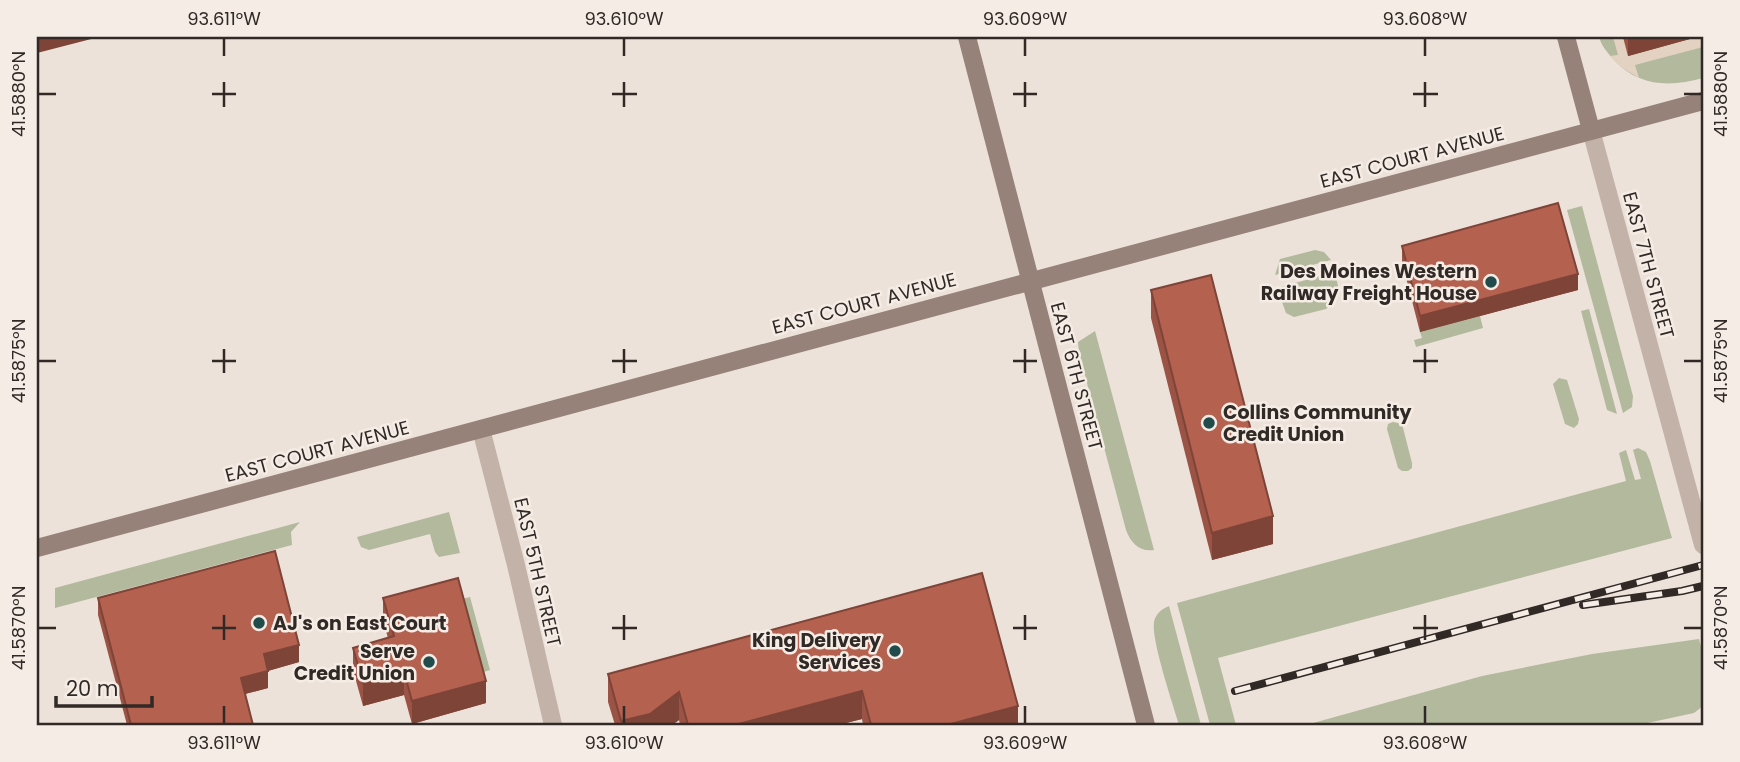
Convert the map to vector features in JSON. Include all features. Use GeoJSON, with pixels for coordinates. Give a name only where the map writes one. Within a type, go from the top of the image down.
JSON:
{"type":"FeatureCollection","features":[{"type":"Feature","properties":{"kind":"street","name":"EAST 6TH STREET"},"geometry":{"type":"LineString","coordinates":[[967,37],[1146,725]]}},
{"type":"Feature","properties":{"kind":"street","name":"EAST 7TH STREET"},"geometry":{"type":"LineString","coordinates":[[1566,37],[1703,545]]}},
{"type":"Feature","properties":{"kind":"street","name":"EAST COURT AVENUE"},"geometry":{"type":"LineString","coordinates":[[37,548],[1703,101]]}},
{"type":"Feature","properties":{"kind":"street","name":"EAST 5TH STREET"},"geometry":{"type":"LineString","coordinates":[[481,429],[553,725]]}},
{"type":"Feature","properties":{"kind":"green space"},"geometry":{"type":"Polygon","coordinates":[[[1599,37],[1703,37],[1703,78],[1679,83],[1644,80],[1614,60],[1603,47],[1599,37]]]}},
{"type":"Feature","properties":{"kind":"green space"},"geometry":{"type":"Polygon","coordinates":[[[1582,206],[1633,396],[1632,407],[1623,413],[1567,210],[1582,206]]]}},
{"type":"Feature","properties":{"kind":"green space"},"geometry":{"type":"Polygon","coordinates":[[[1315,250],[1324,252],[1331,260],[1275,275],[1280,259],[1315,250]]]}},
{"type":"Feature","properties":{"kind":"green space"},"geometry":{"type":"Polygon","coordinates":[[[1335,272],[1338,286],[1332,304],[1326,309],[1294,317],[1286,313],[1277,288],[1335,272]]]}},
{"type":"Feature","properties":{"kind":"green space"},"geometry":{"type":"Polygon","coordinates":[[[1589,309],[1617,414],[1607,410],[1581,311],[1589,309]]]}},
{"type":"Feature","properties":{"kind":"green space"},"geometry":{"type":"Polygon","coordinates":[[[1480,316],[1483,328],[1416,347],[1414,340],[1422,338],[1420,332],[1480,316]]]}},
{"type":"Feature","properties":{"kind":"green space"},"geometry":{"type":"Polygon","coordinates":[[[1095,331],[1154,550],[1144,550],[1136,546],[1126,530],[1079,353],[1078,342],[1095,331]]]}},
{"type":"Feature","properties":{"kind":"green space"},"geometry":{"type":"Polygon","coordinates":[[[1559,378],[1567,380],[1579,419],[1574,428],[1565,424],[1553,384],[1559,378]]]}},
{"type":"Feature","properties":{"kind":"green space"},"geometry":{"type":"Polygon","coordinates":[[[1388,424],[1402,424],[1412,463],[1412,468],[1408,471],[1398,468],[1387,429],[1388,424]]]}},
{"type":"Feature","properties":{"kind":"green space"},"geometry":{"type":"Polygon","coordinates":[[[1638,448],[1646,452],[1650,461],[1672,538],[1218,658],[1236,725],[1210,725],[1177,603],[1626,481],[1619,453],[1626,450],[1635,480],[1641,479],[1633,450],[1638,448]]]}},
{"type":"Feature","properties":{"kind":"green space"},"geometry":{"type":"Polygon","coordinates":[[[449,512],[460,553],[439,557],[430,534],[369,550],[361,547],[357,537],[449,512]]]}},
{"type":"Feature","properties":{"kind":"green space"},"geometry":{"type":"Polygon","coordinates":[[[300,522],[291,532],[292,545],[55,608],[55,588],[300,522]]]}},
{"type":"Feature","properties":{"kind":"green space"},"geometry":{"type":"Polygon","coordinates":[[[470,597],[490,670],[477,674],[458,600],[470,597]]]}},
{"type":"Feature","properties":{"kind":"green space"},"geometry":{"type":"Polygon","coordinates":[[[1169,606],[1201,725],[1179,725],[1163,672],[1154,622],[1156,616],[1169,606]]]}},
{"type":"Feature","properties":{"kind":"green space"},"geometry":{"type":"Polygon","coordinates":[[[1699,639],[1703,654],[1703,706],[1694,713],[1638,725],[1306,725],[1482,676],[1592,654],[1699,639]]]}},
{"type":"Feature","properties":{"kind":"shaded area"},"geometry":{"type":"Polygon","coordinates":[[[1613,37],[1623,37],[1629,56],[1697,37],[1703,37],[1703,47],[1635,65],[1639,78],[1621,67],[1610,56],[1618,55],[1613,37]]]}},
{"type":"Feature","properties":{"kind":"building","name":"Des Moines Western Railway Freight House"},"geometry":{"type":"Polygon","coordinates":[[[1558,203],[1578,274],[1420,316],[1402,246],[1558,203]]]}},
{"type":"Feature","properties":{"kind":"building","name":"Collins Community Credit Union"},"geometry":{"type":"Polygon","coordinates":[[[1211,275],[1273,516],[1212,533],[1151,290],[1211,275]]]}},
{"type":"Feature","properties":{"kind":"building"},"geometry":{"type":"Polygon","coordinates":[[[275,551],[299,645],[264,654],[268,671],[241,678],[253,725],[131,725],[98,598],[275,551]]]}},
{"type":"Feature","properties":{"kind":"building","name":"King Delivery Services"},"geometry":{"type":"Polygon","coordinates":[[[982,573],[1018,706],[947,725],[871,725],[862,691],[735,725],[688,725],[679,692],[650,714],[621,721],[608,674],[982,573]]]}},
{"type":"Feature","properties":{"kind":"building","name":"Serve Credit Union"},"geometry":{"type":"Polygon","coordinates":[[[458,578],[486,681],[412,701],[404,672],[363,683],[353,648],[394,636],[383,598],[458,578]]]}},
{"type":"Feature","properties":{"kind":"railway"},"geometry":{"type":"LineString","coordinates":[[1235,691],[1703,565]]}},
{"type":"Feature","properties":{"kind":"railway"},"geometry":{"type":"LineString","coordinates":[[1583,605],[1703,586]]}},
{"type":"Feature","properties":{"kind":"place","name":"Des Moines Western Railway Freight House"},"geometry":{"type":"Point","coordinates":[1491,282]}},
{"type":"Feature","properties":{"kind":"place","name":"Collins Community Credit Union"},"geometry":{"type":"Point","coordinates":[1209,423]}},
{"type":"Feature","properties":{"kind":"place","name":"AJ's on East Court"},"geometry":{"type":"Point","coordinates":[259,623]}},
{"type":"Feature","properties":{"kind":"place","name":"King Delivery Services"},"geometry":{"type":"Point","coordinates":[895,651]}},
{"type":"Feature","properties":{"kind":"place","name":"Serve Credit Union"},"geometry":{"type":"Point","coordinates":[429,662]}}]}
